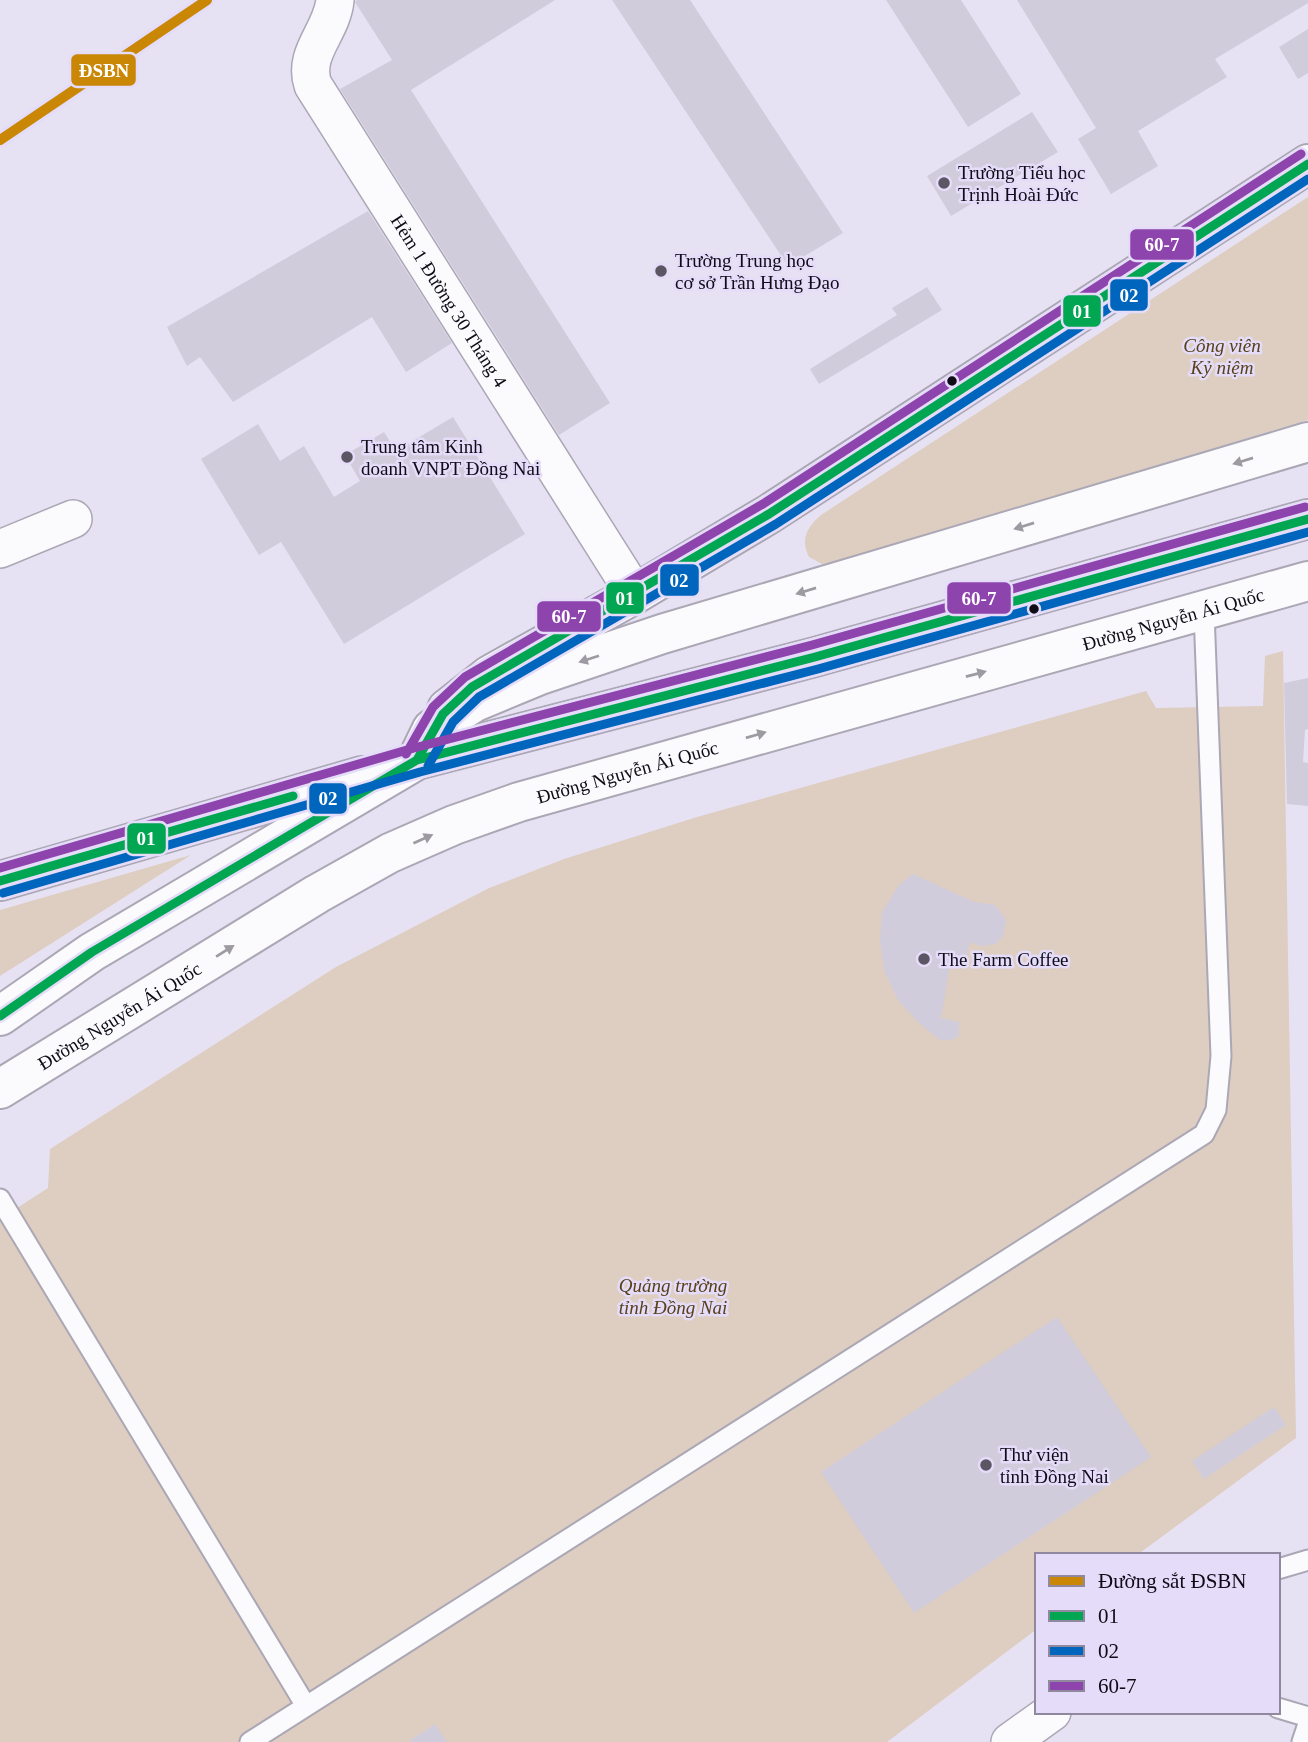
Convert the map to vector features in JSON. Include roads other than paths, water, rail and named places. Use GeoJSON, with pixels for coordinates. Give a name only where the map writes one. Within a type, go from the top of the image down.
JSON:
{"type":"FeatureCollection","features":[{"type":"Feature","properties":{"kind":"main road"},"geometry":{"type":"LineString","coordinates":[[425,744],[471,687],[769,514],[1308,164]]}},
{"type":"Feature","properties":{"kind":"main road"},"geometry":{"type":"LineString","coordinates":[[0,1016],[92,952],[425,744],[475,702],[509,687],[662,634],[1308,442]]}},
{"type":"Feature","properties":{"kind":"main road"},"geometry":{"type":"LineString","coordinates":[[0,881],[425,744],[815,657],[1308,519]]}},
{"type":"Feature","properties":{"kind":"main road","name":"Đường Nguyễn Ái Quốc"},"geometry":{"type":"LineString","coordinates":[[0,1090],[317,894],[390,853],[454,825],[519,802],[1308,581]]}},
{"type":"Feature","properties":{"kind":"main road"},"geometry":{"type":"LineString","coordinates":[[635,594],[662,634]]}},
{"type":"Feature","properties":{"kind":"street","name":"Hẻm 1 Đường 30 Tháng 4"},"geometry":{"type":"LineString","coordinates":[[335,0],[332,19],[310,58],[308,71],[313,85],[635,594]]}},
{"type":"Feature","properties":{"kind":"street"},"geometry":{"type":"LineString","coordinates":[[0,549],[74,519]]}},
{"type":"Feature","properties":{"kind":"street"},"geometry":{"type":"LineString","coordinates":[[1010,1742],[1049,1714]]}},
{"type":"Feature","properties":{"kind":"lane"},"geometry":{"type":"LineString","coordinates":[[250,1742],[1204,1134],[1216,1110],[1221,1056],[1204,612]]}},
{"type":"Feature","properties":{"kind":"lane"},"geometry":{"type":"LineString","coordinates":[[0,1199],[306,1706]]}},
{"type":"Feature","properties":{"kind":"lane"},"geometry":{"type":"LineString","coordinates":[[1280,1568],[1308,1560]]}},
{"type":"Feature","properties":{"kind":"lane"},"geometry":{"type":"LineString","coordinates":[[1280,1710],[1308,1717]]}},
{"type":"Feature","properties":{"kind":"lane"},"geometry":{"type":"LineString","coordinates":[[1302,1742],[1308,1724]]}},
{"type":"Feature","properties":{"kind":"rail line","name":"ĐSBN"},"geometry":{"type":"LineString","coordinates":[[0,140],[207,0]]}},
{"type":"Feature","properties":{"kind":"place","name":"Trường Tiểu học Trịnh Hoài Đức"},"geometry":{"type":"Point","coordinates":[944,183]}},
{"type":"Feature","properties":{"kind":"place","name":"Trường Trung học cơ sở Trần Hưng Đạo"},"geometry":{"type":"Point","coordinates":[661,271]}},
{"type":"Feature","properties":{"kind":"place","name":"Trung tâm Kinh doanh VNPT Đồng Nai"},"geometry":{"type":"Point","coordinates":[347,457]}},
{"type":"Feature","properties":{"kind":"place","name":"The Farm Coffee"},"geometry":{"type":"Point","coordinates":[924,959]}},
{"type":"Feature","properties":{"kind":"place","name":"Thư viện tỉnh Đồng Nai"},"geometry":{"type":"Point","coordinates":[986,1465]}},
{"type":"Feature","properties":{"kind":"park label","name":"Công viên Kỷ niệm"},"geometry":{"type":"Point","coordinates":[1222,356]}},
{"type":"Feature","properties":{"kind":"park label","name":"Quảng trường tỉnh Đồng Nai"},"geometry":{"type":"Point","coordinates":[673,1296]}}]}
